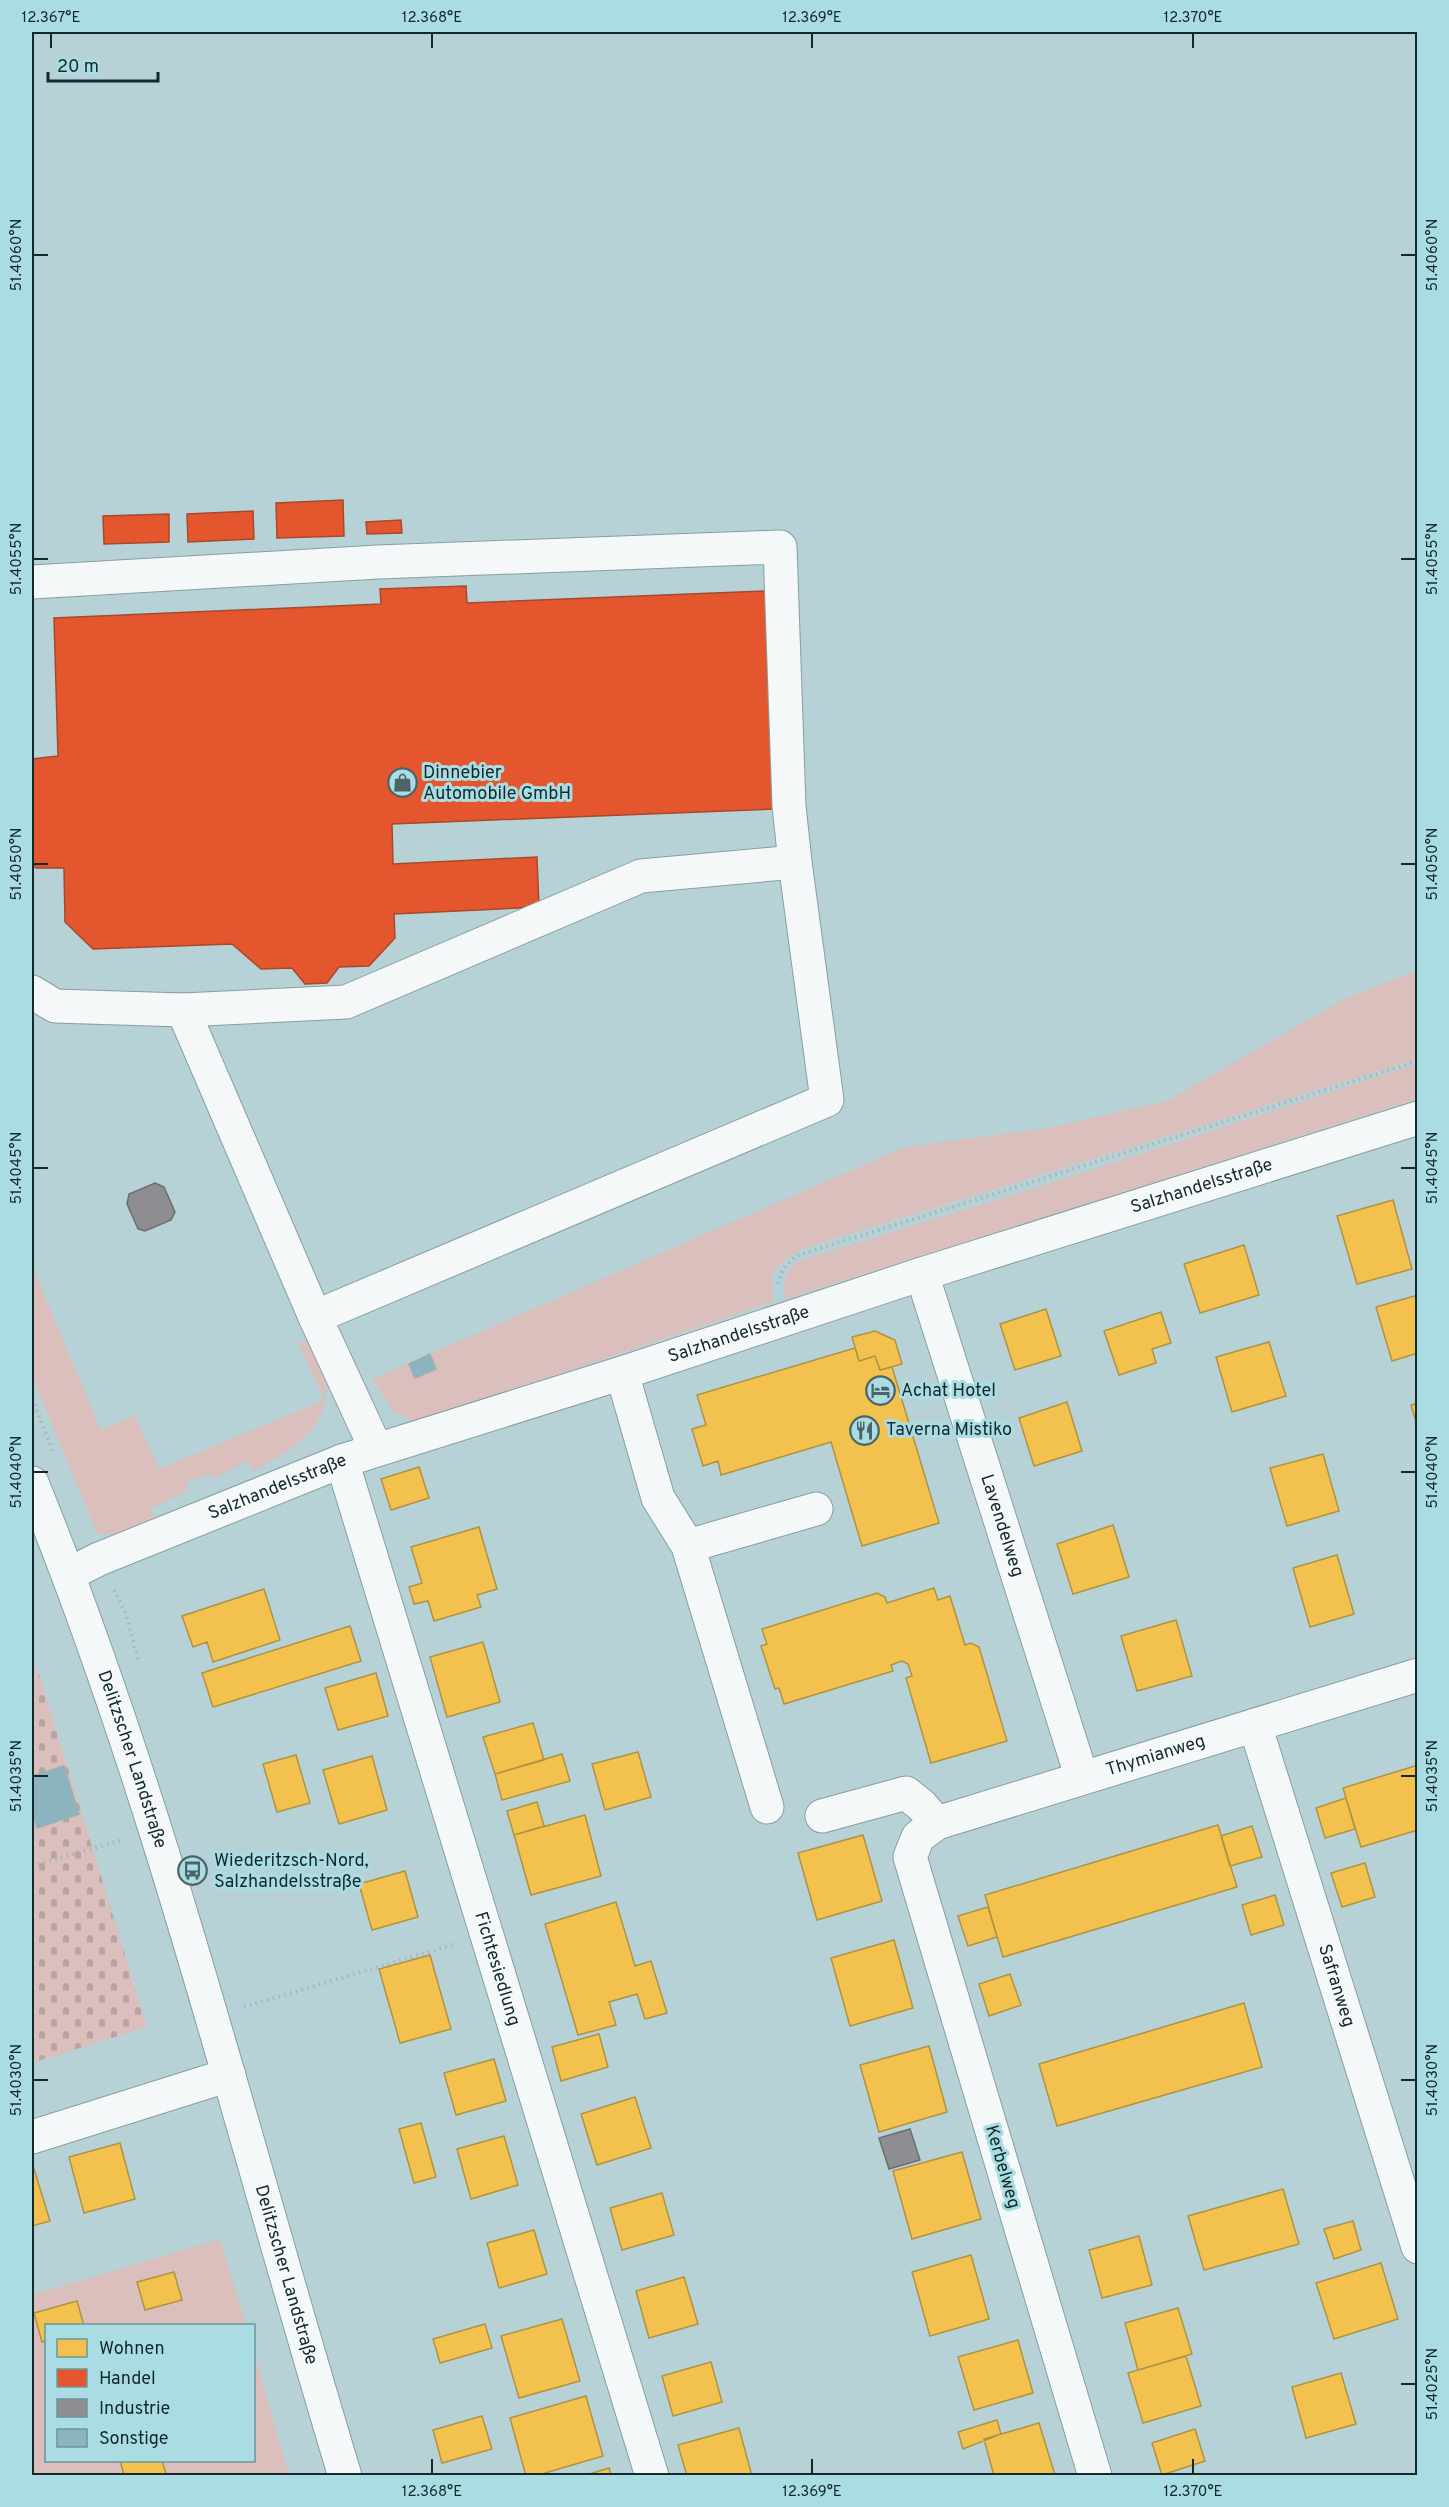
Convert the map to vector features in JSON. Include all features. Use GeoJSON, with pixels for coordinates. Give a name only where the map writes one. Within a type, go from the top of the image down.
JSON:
{"type":"FeatureCollection","features":[{"type":"Feature","properties":{"kind":"street"},"geometry":{"type":"LineString","coordinates":[[32,582],[378,562],[780,547],[789,806],[827,1100],[315,1317]]}},
{"type":"Feature","properties":{"kind":"street"},"geometry":{"type":"LineString","coordinates":[[32,992],[55,1006],[183,1010],[345,1002],[641,876],[795,862]]}},
{"type":"Feature","properties":{"kind":"street"},"geometry":{"type":"LineString","coordinates":[[183,1010],[315,1317],[376,1449]]}},
{"type":"Feature","properties":{"kind":"street","name":"Salzhandelsstraße"},"geometry":{"type":"LineString","coordinates":[[69,1574],[99,1559],[376,1449],[622,1373],[921,1274],[1418,1118]]}},
{"type":"Feature","properties":{"kind":"street","name":"Lavendelweg"},"geometry":{"type":"LineString","coordinates":[[921,1274],[1082,1778]]}},
{"type":"Feature","properties":{"kind":"street"},"geometry":{"type":"LineString","coordinates":[[622,1373],[658,1498],[688,1546],[767,1807]]}},
{"type":"Feature","properties":{"kind":"street","name":"Fichtesiedlung"},"geometry":{"type":"LineString","coordinates":[[342,1461],[652,2475]]}},
{"type":"Feature","properties":{"kind":"street","name":"Delitzscher Landstraße"},"geometry":{"type":"LineString","coordinates":[[32,1483],[69,1574],[154,1831],[229,2075],[345,2475]]}},
{"type":"Feature","properties":{"kind":"street"},"geometry":{"type":"LineString","coordinates":[[688,1546],[816,1509]]}},
{"type":"Feature","properties":{"kind":"street","name":"Thymianweg"},"geometry":{"type":"LineString","coordinates":[[910,1857],[918,1837],[937,1823],[1418,1675]]}},
{"type":"Feature","properties":{"kind":"street","name":"Safranweg"},"geometry":{"type":"LineString","coordinates":[[1255,1725],[1418,2247]]}},
{"type":"Feature","properties":{"kind":"street"},"geometry":{"type":"LineString","coordinates":[[822,1816],[906,1793],[921,1804],[937,1823]]}},
{"type":"Feature","properties":{"kind":"street","name":"Kerbelweg"},"geometry":{"type":"LineString","coordinates":[[910,1857],[1095,2475]]}},
{"type":"Feature","properties":{"kind":"street"},"geometry":{"type":"LineString","coordinates":[[32,2137],[229,2075]]}},
{"type":"Feature","properties":{"kind":"path"},"geometry":{"type":"LineString","coordinates":[[785,1319],[778,1294],[778,1278],[783,1269],[796,1257],[1418,1061]]}},
{"type":"Feature","properties":{"kind":"path"},"geometry":{"type":"LineString","coordinates":[[32,1866],[154,1831]]}},
{"type":"Feature","properties":{"kind":"path"},"geometry":{"type":"LineString","coordinates":[[238,2009],[487,1934]]}},
{"type":"Feature","properties":{"kind":"green space"},"geometry":{"type":"Polygon","coordinates":[[[1417,970],[1417,1059],[815,1245],[792,1255],[776,1269],[772,1278],[773,1302],[417,1422],[394,1412],[372,1379],[905,1147],[1048,1128],[1167,1101],[1344,999],[1417,970]]]}},
{"type":"Feature","properties":{"kind":"green space"},"geometry":{"type":"Polygon","coordinates":[[[1417,1064],[1417,1099],[785,1299],[786,1278],[790,1269],[798,1261],[1020,1193],[1417,1064]]]}},
{"type":"Feature","properties":{"kind":"green space"},"geometry":{"type":"Polygon","coordinates":[[[32,1266],[101,1430],[135,1415],[159,1469],[324,1400],[298,1342],[308,1342],[315,1346],[325,1378],[326,1396],[316,1424],[295,1446],[253,1471],[248,1461],[212,1479],[209,1473],[186,1483],[189,1490],[151,1509],[155,1519],[115,1535],[97,1533],[32,1377],[32,1266]]]}},
{"type":"Feature","properties":{"kind":"green space"},"geometry":{"type":"Polygon","coordinates":[[[37,1667],[147,2027],[32,2063],[32,1669],[37,1667]]]}},
{"type":"Feature","properties":{"kind":"green space"},"geometry":{"type":"Polygon","coordinates":[[[220,2239],[246,2324],[45,2324],[45,2462],[255,2462],[255,2356],[289,2475],[32,2476],[32,2295],[220,2239]]]}},
{"type":"Feature","properties":{"kind":"building: Wohnen"},"geometry":{"type":"Polygon","coordinates":[[[1393,1200],[1412,1269],[1357,1284],[1337,1216],[1393,1200]]]}},
{"type":"Feature","properties":{"kind":"building: Wohnen"},"geometry":{"type":"Polygon","coordinates":[[[1244,1245],[1259,1295],[1200,1313],[1184,1264],[1244,1245]]]}},
{"type":"Feature","properties":{"kind":"building: Wohnen"},"geometry":{"type":"Polygon","coordinates":[[[1418,1295],[1418,1353],[1392,1361],[1376,1307],[1418,1295]]]}},
{"type":"Feature","properties":{"kind":"building: Wohnen"},"geometry":{"type":"Polygon","coordinates":[[[1046,1309],[1061,1356],[1015,1370],[1000,1324],[1046,1309]]]}},
{"type":"Feature","properties":{"kind":"building: Wohnen"},"geometry":{"type":"Polygon","coordinates":[[[1161,1312],[1171,1343],[1152,1349],[1156,1363],[1119,1375],[1104,1331],[1161,1312]]]}},
{"type":"Feature","properties":{"kind":"building: Wohnen"},"geometry":{"type":"Polygon","coordinates":[[[875,1331],[895,1340],[902,1364],[880,1370],[875,1356],[859,1361],[852,1337],[875,1331]]]}},
{"type":"Feature","properties":{"kind":"building: Wohnen"},"geometry":{"type":"Polygon","coordinates":[[[1269,1342],[1286,1396],[1232,1412],[1216,1357],[1269,1342]]]}},
{"type":"Feature","properties":{"kind":"building: Wohnen"},"geometry":{"type":"Polygon","coordinates":[[[855,1348],[859,1361],[875,1356],[880,1370],[892,1367],[939,1523],[862,1546],[831,1442],[721,1475],[718,1461],[703,1466],[692,1429],[706,1425],[697,1395],[855,1348]]]}},
{"type":"Feature","properties":{"kind":"building: Wohnen"},"geometry":{"type":"Polygon","coordinates":[[[1067,1402],[1082,1451],[1034,1466],[1019,1418],[1067,1402]]]}},
{"type":"Feature","properties":{"kind":"building: Wohnen"},"geometry":{"type":"Polygon","coordinates":[[[1418,1403],[1418,1428],[1411,1405],[1418,1403]]]}},
{"type":"Feature","properties":{"kind":"building: Wohnen"},"geometry":{"type":"Polygon","coordinates":[[[1323,1454],[1339,1511],[1287,1526],[1270,1468],[1323,1454]]]}},
{"type":"Feature","properties":{"kind":"building: Wohnen"},"geometry":{"type":"Polygon","coordinates":[[[419,1467],[429,1498],[391,1510],[381,1479],[419,1467]]]}},
{"type":"Feature","properties":{"kind":"building: Wohnen"},"geometry":{"type":"Polygon","coordinates":[[[1113,1525],[1129,1577],[1073,1594],[1057,1544],[1113,1525]]]}},
{"type":"Feature","properties":{"kind":"building: Wohnen"},"geometry":{"type":"Polygon","coordinates":[[[479,1527],[497,1589],[477,1595],[481,1607],[434,1621],[428,1601],[414,1604],[409,1587],[422,1583],[411,1547],[479,1527]]]}},
{"type":"Feature","properties":{"kind":"building: Wohnen"},"geometry":{"type":"Polygon","coordinates":[[[1337,1555],[1354,1614],[1310,1627],[1293,1568],[1337,1555]]]}},
{"type":"Feature","properties":{"kind":"building: Wohnen"},"geometry":{"type":"Polygon","coordinates":[[[934,1588],[938,1600],[950,1596],[965,1645],[971,1643],[979,1647],[1007,1741],[931,1763],[906,1678],[912,1676],[908,1664],[902,1661],[891,1665],[893,1671],[784,1704],[779,1688],[775,1689],[761,1646],[767,1644],[762,1629],[877,1593],[885,1597],[887,1603],[934,1588]]]}},
{"type":"Feature","properties":{"kind":"building: Wohnen"},"geometry":{"type":"Polygon","coordinates":[[[264,1589],[280,1640],[213,1662],[207,1642],[193,1647],[182,1616],[264,1589]]]}},
{"type":"Feature","properties":{"kind":"building: Wohnen"},"geometry":{"type":"Polygon","coordinates":[[[1176,1620],[1192,1676],[1137,1691],[1121,1636],[1176,1620]]]}},
{"type":"Feature","properties":{"kind":"building: Wohnen"},"geometry":{"type":"Polygon","coordinates":[[[350,1626],[361,1661],[213,1707],[202,1673],[350,1626]]]}},
{"type":"Feature","properties":{"kind":"building: Wohnen"},"geometry":{"type":"Polygon","coordinates":[[[483,1642],[500,1702],[447,1717],[430,1657],[483,1642]]]}},
{"type":"Feature","properties":{"kind":"building: Wohnen"},"geometry":{"type":"Polygon","coordinates":[[[376,1673],[388,1716],[338,1730],[325,1688],[376,1673]]]}},
{"type":"Feature","properties":{"kind":"building: Wohnen"},"geometry":{"type":"Polygon","coordinates":[[[533,1723],[544,1760],[495,1774],[483,1737],[533,1723]]]}},
{"type":"Feature","properties":{"kind":"building: Wohnen"},"geometry":{"type":"Polygon","coordinates":[[[638,1752],[651,1797],[605,1810],[592,1764],[638,1752]]]}},
{"type":"Feature","properties":{"kind":"building: Wohnen"},"geometry":{"type":"Polygon","coordinates":[[[562,1754],[570,1781],[502,1800],[495,1774],[562,1754]]]}},
{"type":"Feature","properties":{"kind":"building: Wohnen"},"geometry":{"type":"Polygon","coordinates":[[[296,1755],[310,1803],[277,1812],[263,1764],[296,1755]]]}},
{"type":"Feature","properties":{"kind":"building: Wohnen"},"geometry":{"type":"Polygon","coordinates":[[[372,1756],[387,1810],[339,1824],[323,1770],[372,1756]]]}},
{"type":"Feature","properties":{"kind":"building: Wohnen"},"geometry":{"type":"Polygon","coordinates":[[[1418,1765],[1418,1830],[1361,1847],[1343,1788],[1418,1765]]]}},
{"type":"Feature","properties":{"kind":"building: Wohnen"},"geometry":{"type":"Polygon","coordinates":[[[1346,1798],[1355,1829],[1325,1838],[1316,1808],[1346,1798]]]}},
{"type":"Feature","properties":{"kind":"building: Wohnen"},"geometry":{"type":"Polygon","coordinates":[[[537,1802],[544,1826],[514,1835],[507,1811],[537,1802]]]}},
{"type":"Feature","properties":{"kind":"building: Wohnen"},"geometry":{"type":"Polygon","coordinates":[[[585,1815],[601,1876],[531,1895],[514,1835],[585,1815]]]}},
{"type":"Feature","properties":{"kind":"building: Wohnen"},"geometry":{"type":"Polygon","coordinates":[[[1218,1825],[1237,1887],[1003,1957],[985,1895],[1218,1825]]]}},
{"type":"Feature","properties":{"kind":"building: Wohnen"},"geometry":{"type":"Polygon","coordinates":[[[1252,1826],[1262,1857],[1230,1866],[1221,1836],[1252,1826]]]}},
{"type":"Feature","properties":{"kind":"building: Wohnen"},"geometry":{"type":"Polygon","coordinates":[[[863,1835],[882,1901],[817,1920],[798,1853],[863,1835]]]}},
{"type":"Feature","properties":{"kind":"building: Wohnen"},"geometry":{"type":"Polygon","coordinates":[[[1365,1863],[1375,1897],[1342,1907],[1331,1873],[1365,1863]]]}},
{"type":"Feature","properties":{"kind":"building: Wohnen"},"geometry":{"type":"Polygon","coordinates":[[[405,1871],[418,1917],[372,1930],[359,1884],[405,1871]]]}},
{"type":"Feature","properties":{"kind":"building: Wohnen"},"geometry":{"type":"Polygon","coordinates":[[[1275,1895],[1284,1925],[1251,1935],[1242,1905],[1275,1895]]]}},
{"type":"Feature","properties":{"kind":"building: Wohnen"},"geometry":{"type":"Polygon","coordinates":[[[616,1902],[635,1966],[651,1961],[667,2013],[645,2019],[637,1994],[609,2002],[616,2025],[578,2035],[545,1924],[616,1902]]]}},
{"type":"Feature","properties":{"kind":"building: Wohnen"},"geometry":{"type":"Polygon","coordinates":[[[988,1907],[997,1937],[968,1946],[958,1916],[988,1907]]]}},
{"type":"Feature","properties":{"kind":"building: Wohnen"},"geometry":{"type":"Polygon","coordinates":[[[894,1940],[913,2008],[850,2026],[831,1958],[894,1940]]]}},
{"type":"Feature","properties":{"kind":"building: Wohnen"},"geometry":{"type":"Polygon","coordinates":[[[430,1955],[451,2029],[400,2043],[379,1969],[430,1955]]]}},
{"type":"Feature","properties":{"kind":"building: Wohnen"},"geometry":{"type":"Polygon","coordinates":[[[1010,1974],[1021,2005],[989,2016],[979,1984],[1010,1974]]]}},
{"type":"Feature","properties":{"kind":"building: Wohnen"},"geometry":{"type":"Polygon","coordinates":[[[1244,2003],[1262,2067],[1057,2126],[1039,2064],[1244,2003]]]}},
{"type":"Feature","properties":{"kind":"building: Wohnen"},"geometry":{"type":"Polygon","coordinates":[[[599,2034],[608,2067],[561,2081],[552,2047],[599,2034]]]}},
{"type":"Feature","properties":{"kind":"building: Wohnen"},"geometry":{"type":"Polygon","coordinates":[[[929,2046],[947,2112],[879,2132],[860,2065],[929,2046]]]}},
{"type":"Feature","properties":{"kind":"building: Wohnen"},"geometry":{"type":"Polygon","coordinates":[[[494,2059],[506,2101],[456,2115],[444,2073],[494,2059]]]}},
{"type":"Feature","properties":{"kind":"building: Wohnen"},"geometry":{"type":"Polygon","coordinates":[[[635,2097],[651,2148],[597,2165],[581,2114],[635,2097]]]}},
{"type":"Feature","properties":{"kind":"building: Wohnen"},"geometry":{"type":"Polygon","coordinates":[[[421,2123],[436,2177],[414,2183],[399,2129],[421,2123]]]}},
{"type":"Feature","properties":{"kind":"building: Wohnen"},"geometry":{"type":"Polygon","coordinates":[[[504,2136],[518,2185],[471,2199],[457,2149],[504,2136]]]}},
{"type":"Feature","properties":{"kind":"building: Wohnen"},"geometry":{"type":"Polygon","coordinates":[[[120,2143],[135,2199],[84,2213],[69,2157],[120,2143]]]}},
{"type":"Feature","properties":{"kind":"building: Wohnen"},"geometry":{"type":"Polygon","coordinates":[[[962,2152],[981,2219],[912,2239],[893,2171],[962,2152]]]}},
{"type":"Feature","properties":{"kind":"building: Wohnen"},"geometry":{"type":"Polygon","coordinates":[[[34,2169],[50,2221],[32,2226],[32,2170],[34,2169]]]}},
{"type":"Feature","properties":{"kind":"building: Wohnen"},"geometry":{"type":"Polygon","coordinates":[[[1283,2189],[1299,2244],[1204,2270],[1188,2216],[1283,2189]]]}},
{"type":"Feature","properties":{"kind":"building: Wohnen"},"geometry":{"type":"Polygon","coordinates":[[[662,2193],[674,2235],[622,2250],[610,2208],[662,2193]]]}},
{"type":"Feature","properties":{"kind":"building: Wohnen"},"geometry":{"type":"Polygon","coordinates":[[[1353,2221],[1361,2250],[1334,2259],[1324,2229],[1353,2221]]]}},
{"type":"Feature","properties":{"kind":"building: Wohnen"},"geometry":{"type":"Polygon","coordinates":[[[534,2230],[547,2274],[499,2288],[487,2243],[534,2230]]]}},
{"type":"Feature","properties":{"kind":"building: Wohnen"},"geometry":{"type":"Polygon","coordinates":[[[1139,2236],[1152,2285],[1102,2298],[1089,2250],[1139,2236]]]}},
{"type":"Feature","properties":{"kind":"building: Wohnen"},"geometry":{"type":"Polygon","coordinates":[[[971,2255],[989,2319],[930,2336],[912,2272],[971,2255]]]}},
{"type":"Feature","properties":{"kind":"building: Wohnen"},"geometry":{"type":"Polygon","coordinates":[[[1381,2263],[1398,2319],[1334,2339],[1316,2283],[1381,2263]]]}},
{"type":"Feature","properties":{"kind":"building: Wohnen"},"geometry":{"type":"Polygon","coordinates":[[[174,2272],[182,2300],[145,2310],[137,2282],[174,2272]]]}},
{"type":"Feature","properties":{"kind":"building: Wohnen"},"geometry":{"type":"Polygon","coordinates":[[[684,2277],[698,2324],[649,2338],[636,2291],[684,2277]]]}},
{"type":"Feature","properties":{"kind":"building: Wohnen"},"geometry":{"type":"Polygon","coordinates":[[[77,2301],[83,2324],[45,2324],[45,2341],[42,2342],[34,2313],[77,2301]]]}},
{"type":"Feature","properties":{"kind":"building: Wohnen"},"geometry":{"type":"Polygon","coordinates":[[[1178,2308],[1192,2354],[1138,2370],[1125,2323],[1178,2308]]]}},
{"type":"Feature","properties":{"kind":"building: Wohnen"},"geometry":{"type":"Polygon","coordinates":[[[562,2319],[580,2381],[519,2398],[501,2336],[562,2319]]]}},
{"type":"Feature","properties":{"kind":"building: Wohnen"},"geometry":{"type":"Polygon","coordinates":[[[485,2324],[492,2348],[440,2363],[433,2339],[485,2324]]]}},
{"type":"Feature","properties":{"kind":"building: Wohnen"},"geometry":{"type":"Polygon","coordinates":[[[1018,2340],[1033,2393],[974,2410],[958,2357],[1018,2340]]]}},
{"type":"Feature","properties":{"kind":"building: Wohnen"},"geometry":{"type":"Polygon","coordinates":[[[1186,2356],[1201,2406],[1143,2423],[1128,2373],[1186,2356]]]}},
{"type":"Feature","properties":{"kind":"building: Wohnen"},"geometry":{"type":"Polygon","coordinates":[[[711,2362],[722,2402],[673,2416],[662,2376],[711,2362]]]}},
{"type":"Feature","properties":{"kind":"building: Wohnen"},"geometry":{"type":"Polygon","coordinates":[[[1341,2373],[1356,2424],[1306,2438],[1292,2387],[1341,2373]]]}},
{"type":"Feature","properties":{"kind":"building: Wohnen"},"geometry":{"type":"Polygon","coordinates":[[[586,2396],[603,2456],[535,2476],[526,2476],[510,2418],[586,2396]]]}},
{"type":"Feature","properties":{"kind":"building: Wohnen"},"geometry":{"type":"Polygon","coordinates":[[[482,2416],[492,2449],[442,2463],[433,2430],[482,2416]]]}},
{"type":"Feature","properties":{"kind":"building: Wohnen"},"geometry":{"type":"Polygon","coordinates":[[[997,2420],[1001,2434],[963,2449],[958,2432],[997,2420]]]}},
{"type":"Feature","properties":{"kind":"building: Wohnen"},"geometry":{"type":"Polygon","coordinates":[[[1039,2423],[1055,2475],[994,2476],[984,2439],[1039,2423]]]}},
{"type":"Feature","properties":{"kind":"building: Wohnen"},"geometry":{"type":"Polygon","coordinates":[[[739,2428],[752,2476],[687,2476],[678,2445],[739,2428]]]}},
{"type":"Feature","properties":{"kind":"building: Wohnen"},"geometry":{"type":"Polygon","coordinates":[[[1195,2429],[1205,2461],[1162,2475],[1152,2443],[1195,2429]]]}},
{"type":"Feature","properties":{"kind":"building: Wohnen"},"geometry":{"type":"Polygon","coordinates":[[[120,2462],[163,2462],[166,2474],[124,2476],[120,2462]]]}},
{"type":"Feature","properties":{"kind":"building: Wohnen"},"geometry":{"type":"Polygon","coordinates":[[[609,2468],[611,2476],[583,2476],[609,2468]]]}},
{"type":"Feature","properties":{"kind":"building: Handel"},"geometry":{"type":"Polygon","coordinates":[[[343,500],[344,536],[277,538],[276,503],[343,500]]]}},
{"type":"Feature","properties":{"kind":"building: Handel"},"geometry":{"type":"Polygon","coordinates":[[[253,511],[254,539],[188,542],[187,514],[253,511]]]}},
{"type":"Feature","properties":{"kind":"building: Handel"},"geometry":{"type":"Polygon","coordinates":[[[169,514],[169,542],[104,544],[103,516],[169,514]]]}},
{"type":"Feature","properties":{"kind":"building: Handel"},"geometry":{"type":"Polygon","coordinates":[[[401,520],[402,533],[367,534],[366,522],[401,520]]]}},
{"type":"Feature","properties":{"kind":"building: Handel","name":"Dinnebier Automobile GmbH"},"geometry":{"type":"Polygon","coordinates":[[[466,586],[467,603],[767,591],[774,809],[392,824],[393,864],[537,857],[539,907],[394,914],[395,938],[369,966],[339,967],[327,983],[305,984],[292,968],[261,969],[232,944],[93,949],[65,922],[64,868],[36,868],[32,864],[32,759],[58,756],[54,618],[381,604],[380,589],[466,586]]]}},
{"type":"Feature","properties":{"kind":"building: Industrie"},"geometry":{"type":"Polygon","coordinates":[[[155,1183],[164,1187],[175,1212],[171,1220],[145,1231],[138,1229],[127,1204],[129,1194],[155,1183]]]}},
{"type":"Feature","properties":{"kind":"building: Industrie"},"geometry":{"type":"Polygon","coordinates":[[[910,2129],[920,2160],[889,2169],[879,2138],[910,2129]]]}},
{"type":"Feature","properties":{"kind":"building: Sonstige"},"geometry":{"type":"Polygon","coordinates":[[[430,1354],[436,1369],[415,1378],[409,1364],[430,1354]]]}},
{"type":"Feature","properties":{"kind":"building: Sonstige"},"geometry":{"type":"Polygon","coordinates":[[[64,1766],[79,1814],[37,1828],[32,1810],[32,1776],[64,1766]]]}},
{"type":"Feature","properties":{"kind":"place","name":"Dinnebier Automobile GmbH"},"geometry":{"type":"Point","coordinates":[402,783]}},
{"type":"Feature","properties":{"kind":"place","name":"Achat Hotel"},"geometry":{"type":"Point","coordinates":[880,1391]}},
{"type":"Feature","properties":{"kind":"place","name":"Taverna Mistiko"},"geometry":{"type":"Point","coordinates":[865,1430]}},
{"type":"Feature","properties":{"kind":"place","name":"Wiederitzsch-Nord, Salzhandelsstraße"},"geometry":{"type":"Point","coordinates":[193,1871]}}]}
